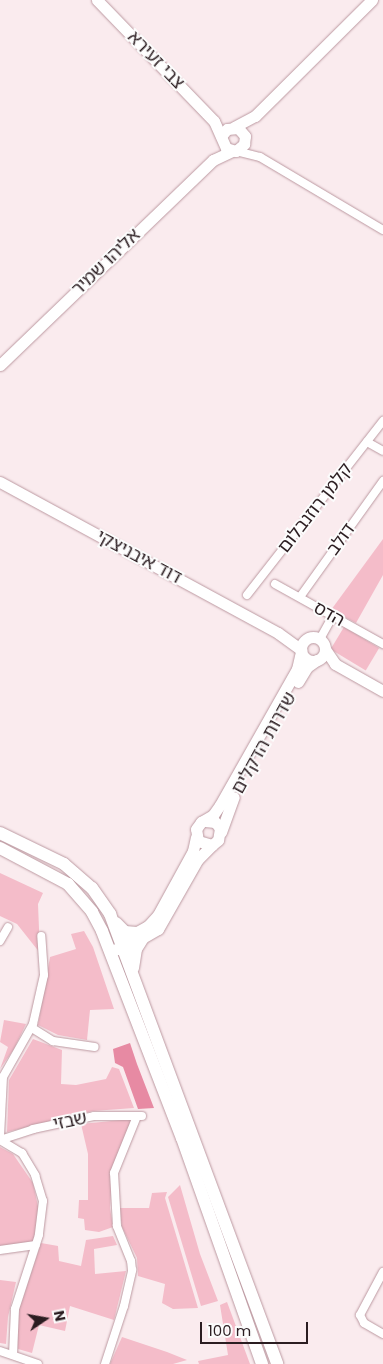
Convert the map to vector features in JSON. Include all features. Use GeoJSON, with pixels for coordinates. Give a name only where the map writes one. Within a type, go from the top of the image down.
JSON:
{"type":"FeatureCollection","features":[{"type":"Feature","properties":{"kind":"main road"},"geometry":{"type":"LineString","coordinates":[[0,833],[69,868],[92,888],[113,920],[277,1364]]}},
{"type":"Feature","properties":{"kind":"main road"},"geometry":{"type":"LineString","coordinates":[[0,848],[48,871],[68,884],[92,912],[111,950],[262,1364]]}},
{"type":"Feature","properties":{"kind":"main road"},"geometry":{"type":"LineString","coordinates":[[113,920],[125,932],[140,936],[133,970]]}},
{"type":"Feature","properties":{"kind":"street","name":"צבי זעירא"},"geometry":{"type":"LineString","coordinates":[[98,0],[214,121],[227,132]]}},
{"type":"Feature","properties":{"kind":"street"},"geometry":{"type":"LineString","coordinates":[[372,0],[255,116],[227,132],[224,146],[234,151],[260,157],[383,230]]}},
{"type":"Feature","properties":{"kind":"street"},"geometry":{"type":"LineString","coordinates":[[234,151],[245,138],[255,116]]}},
{"type":"Feature","properties":{"kind":"street"},"geometry":{"type":"LineString","coordinates":[[227,132],[245,138],[260,157]]}},
{"type":"Feature","properties":{"kind":"street","name":"אליהו שמיר"},"geometry":{"type":"LineString","coordinates":[[0,365],[213,160],[227,132]]}},
{"type":"Feature","properties":{"kind":"street","name":"אליהו שמיר"},"geometry":{"type":"LineString","coordinates":[[213,160],[234,151]]}},
{"type":"Feature","properties":{"kind":"street","name":"קלמן רוזנבלום"},"geometry":{"type":"LineString","coordinates":[[247,595],[383,421]]}},
{"type":"Feature","properties":{"kind":"street"},"geometry":{"type":"LineString","coordinates":[[366,442],[383,451]]}},
{"type":"Feature","properties":{"kind":"street","name":"דולב"},"geometry":{"type":"LineString","coordinates":[[300,598],[383,481]]}},
{"type":"Feature","properties":{"kind":"street","name":"דוד איבניצקי"},"geometry":{"type":"LineString","coordinates":[[0,482],[278,633],[301,651],[307,660],[318,660]]}},
{"type":"Feature","properties":{"kind":"street","name":"הדס"},"geometry":{"type":"LineString","coordinates":[[275,584],[383,644]]}},
{"type":"Feature","properties":{"kind":"street"},"geometry":{"type":"LineString","coordinates":[[333,616],[322,644],[335,664]]}},
{"type":"Feature","properties":{"kind":"street","name":"דוד איבניצקי"},"geometry":{"type":"LineString","coordinates":[[278,633],[307,638],[322,644]]}},
{"type":"Feature","properties":{"kind":"street","name":"שדרות הדקלים"},"geometry":{"type":"LineString","coordinates":[[204,821],[216,811],[225,797],[297,669],[301,651],[307,638]]}},
{"type":"Feature","properties":{"kind":"street","name":"שדרות הדקלים"},"geometry":{"type":"LineString","coordinates":[[220,832],[227,809],[304,672],[318,660],[322,644]]}},
{"type":"Feature","properties":{"kind":"street"},"geometry":{"type":"LineString","coordinates":[[318,660],[335,664],[383,691]]}},
{"type":"Feature","properties":{"kind":"street"},"geometry":{"type":"LineString","coordinates":[[111,950],[140,936],[164,923],[198,859],[218,840],[220,832],[215,822],[204,821],[196,829],[193,851],[158,914],[140,936]]}},
{"type":"Feature","properties":{"kind":"street"},"geometry":{"type":"LineString","coordinates":[[196,837],[201,843],[212,845]]}},
{"type":"Feature","properties":{"kind":"street"},"geometry":{"type":"LineString","coordinates":[[0,941],[8,927]]}},
{"type":"Feature","properties":{"kind":"street"},"geometry":{"type":"LineString","coordinates":[[0,1136],[3,1077],[32,1028],[44,975],[41,936]]}},
{"type":"Feature","properties":{"kind":"street"},"geometry":{"type":"LineString","coordinates":[[32,1028],[53,1040],[95,1047]]}},
{"type":"Feature","properties":{"kind":"street","name":"שבזי"},"geometry":{"type":"LineString","coordinates":[[0,1140],[34,1129],[94,1116],[140,1116],[114,1173],[117,1226],[132,1261],[132,1270],[124,1306],[105,1364]]}},
{"type":"Feature","properties":{"kind":"street"},"geometry":{"type":"LineString","coordinates":[[0,1140],[22,1153],[41,1191],[42,1217],[36,1245],[15,1309],[14,1355]]}},
{"type":"Feature","properties":{"kind":"street"},"geometry":{"type":"LineString","coordinates":[[0,1250],[36,1245]]}},
{"type":"Feature","properties":{"kind":"street"},"geometry":{"type":"LineString","coordinates":[[383,1272],[360,1315],[364,1323],[383,1334]]}},
{"type":"Feature","properties":{"kind":"street"},"geometry":{"type":"LineString","coordinates":[[0,1351],[38,1364]]}},
{"type":"Feature","properties":{"kind":"shaded area"},"geometry":{"type":"Polygon","coordinates":[[[383,539],[383,575],[356,623],[331,610],[383,539]]]}},
{"type":"Feature","properties":{"kind":"shaded area"},"geometry":{"type":"Polygon","coordinates":[[[344,627],[379,648],[366,670],[331,649],[344,627]]]}},
{"type":"Feature","properties":{"kind":"shaded area"},"geometry":{"type":"Polygon","coordinates":[[[0,873],[43,893],[38,904],[40,953],[17,924],[0,916],[0,873]]]}},
{"type":"Feature","properties":{"kind":"shaded area"},"geometry":{"type":"Polygon","coordinates":[[[84,931],[93,947],[114,1009],[90,1010],[87,1040],[58,1035],[38,1025],[50,957],[76,949],[71,934],[84,931]]]}},
{"type":"Feature","properties":{"kind":"shaded area"},"geometry":{"type":"Polygon","coordinates":[[[4,1020],[26,1024],[14,1049],[0,1069],[8,1047],[0,1042],[4,1020]]]}},
{"type":"Feature","properties":{"kind":"shaded area"},"geometry":{"type":"Polygon","coordinates":[[[33,1039],[62,1050],[61,1084],[76,1085],[106,1079],[112,1067],[119,1069],[134,1108],[93,1111],[7,1132],[9,1080],[33,1039]]]}},
{"type":"Feature","properties":{"kind":"shaded area"},"geometry":{"type":"Polygon","coordinates":[[[130,1043],[154,1108],[138,1109],[123,1067],[115,1063],[113,1049],[130,1043]]]}},
{"type":"Feature","properties":{"kind":"shaded area"},"geometry":{"type":"Polygon","coordinates":[[[132,1119],[112,1174],[110,1208],[113,1227],[99,1232],[85,1230],[84,1219],[78,1218],[79,1200],[88,1200],[88,1154],[81,1124],[132,1119]]]}},
{"type":"Feature","properties":{"kind":"shaded area"},"geometry":{"type":"Polygon","coordinates":[[[0,1147],[13,1154],[33,1183],[39,1211],[33,1243],[0,1246],[0,1147]]]}},
{"type":"Feature","properties":{"kind":"shaded area"},"geometry":{"type":"Polygon","coordinates":[[[180,1185],[200,1254],[218,1301],[201,1306],[168,1197],[180,1185]]]}},
{"type":"Feature","properties":{"kind":"shaded area"},"geometry":{"type":"Polygon","coordinates":[[[167,1192],[165,1198],[198,1308],[173,1309],[162,1303],[165,1284],[138,1276],[137,1258],[122,1227],[119,1208],[149,1208],[152,1193],[167,1192]]]}},
{"type":"Feature","properties":{"kind":"shaded area"},"geometry":{"type":"Polygon","coordinates":[[[113,1236],[117,1245],[94,1249],[95,1274],[126,1271],[114,1320],[70,1306],[65,1331],[39,1325],[32,1353],[18,1349],[16,1330],[19,1310],[41,1243],[58,1246],[59,1261],[81,1266],[86,1240],[113,1236]]]}},
{"type":"Feature","properties":{"kind":"shaded area"},"geometry":{"type":"Polygon","coordinates":[[[0,1280],[16,1282],[8,1317],[6,1344],[0,1343],[0,1280]]]}},
{"type":"Feature","properties":{"kind":"shaded area"},"geometry":{"type":"Polygon","coordinates":[[[227,1302],[250,1364],[199,1364],[198,1361],[228,1355],[220,1305],[227,1302]]]}},
{"type":"Feature","properties":{"kind":"shaded area"},"geometry":{"type":"Polygon","coordinates":[[[122,1337],[187,1360],[173,1364],[110,1364],[122,1337]]]}}]}
